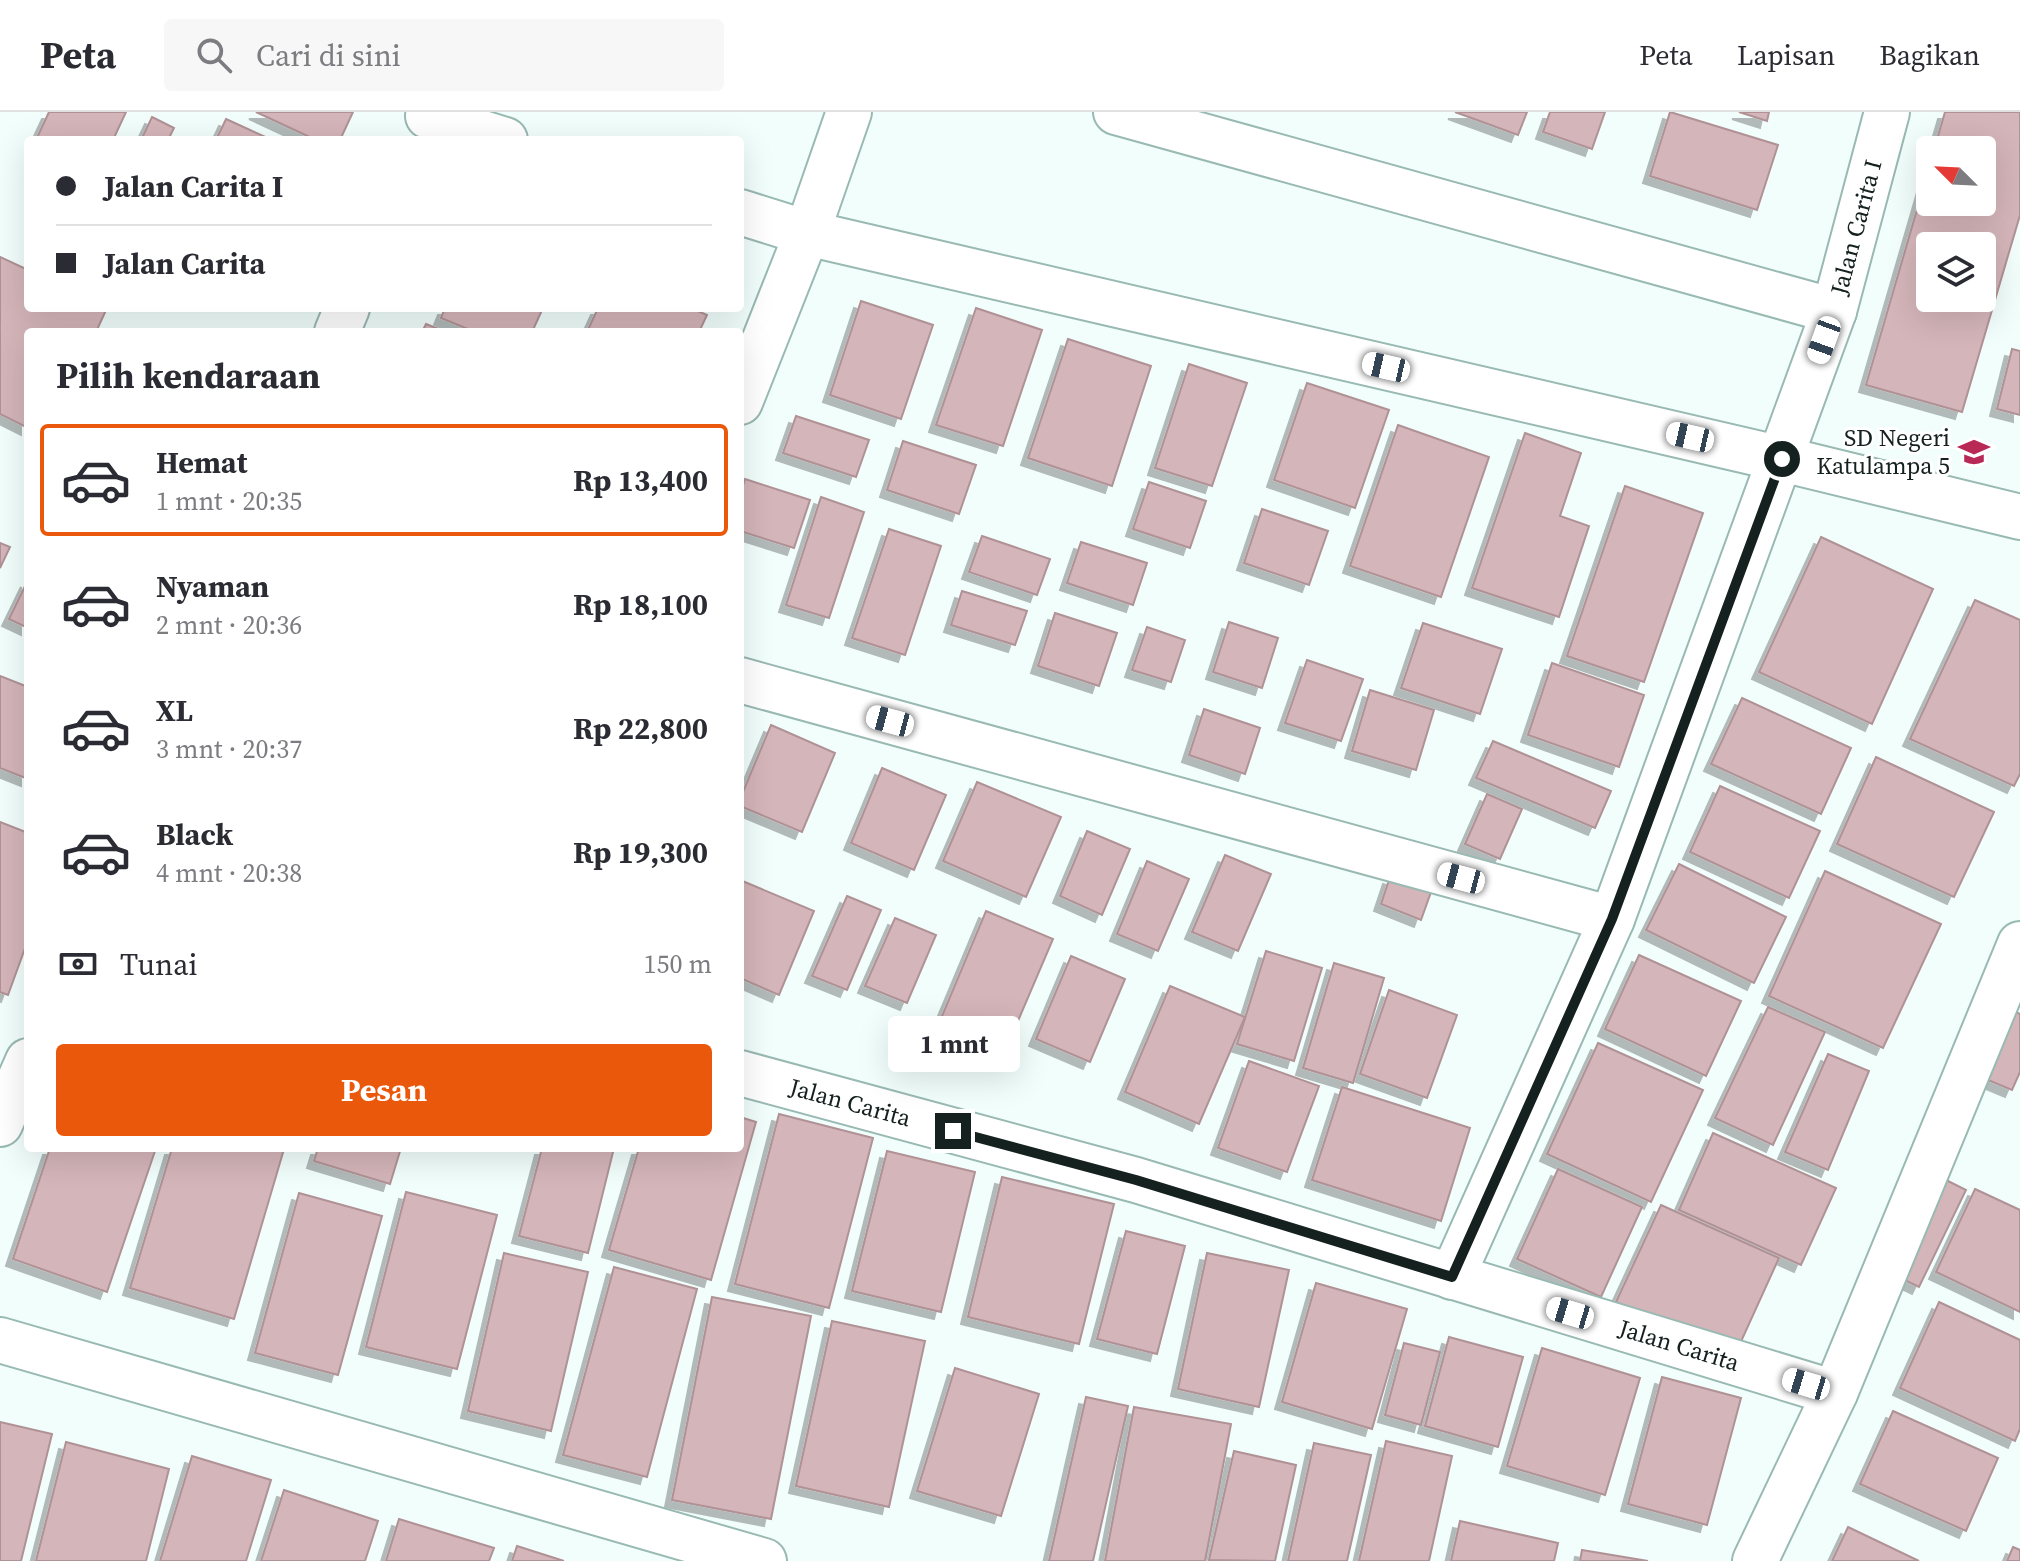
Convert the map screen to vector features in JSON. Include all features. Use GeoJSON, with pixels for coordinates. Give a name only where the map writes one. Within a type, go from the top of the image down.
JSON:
{"type":"FeatureCollection","features":[{"type":"Feature","properties":{"kind":"street"},"geometry":{"type":"LineString","coordinates":[[744,392],[807,233],[849,112]]}},
{"type":"Feature","properties":{"kind":"street"},"geometry":{"type":"LineString","coordinates":[[1116,112],[1834,311]]}},
{"type":"Feature","properties":{"kind":"street","name":"Jalan Carita I"},"geometry":{"type":"LineString","coordinates":[[1452,1277],[1612,919],[1834,311],[1887,112]]}},
{"type":"Feature","properties":{"kind":"street"},"geometry":{"type":"LineString","coordinates":[[425,123],[486,136]]}},
{"type":"Feature","properties":{"kind":"street"},"geometry":{"type":"LineString","coordinates":[[744,213],[807,233],[2020,517]]}},
{"type":"Feature","properties":{"kind":"street"},"geometry":{"type":"LineString","coordinates":[[744,681],[1612,919]]}},
{"type":"Feature","properties":{"kind":"street"},"geometry":{"type":"LineString","coordinates":[[1755,1561],[1835,1393],[2020,944]]}},
{"type":"Feature","properties":{"kind":"street"},"geometry":{"type":"LineString","coordinates":[[0,1124],[24,1070]]}},
{"type":"Feature","properties":{"kind":"street","name":"Jalan Carita"},"geometry":{"type":"LineString","coordinates":[[744,1074],[1136,1180],[1835,1393]]}},
{"type":"Feature","properties":{"kind":"street"},"geometry":{"type":"LineString","coordinates":[[0,1340],[764,1561]]}},
{"type":"Feature","properties":{"kind":"building"},"geometry":{"type":"Polygon","coordinates":[[[49,112],[126,112],[115,136],[38,136],[49,112]]]}},
{"type":"Feature","properties":{"kind":"building"},"geometry":{"type":"Polygon","coordinates":[[[256,112],[353,112],[342,136],[307,136],[256,112]]]}},
{"type":"Feature","properties":{"kind":"building"},"geometry":{"type":"Polygon","coordinates":[[[1455,112],[1527,112],[1518,135],[1455,112]]]}},
{"type":"Feature","properties":{"kind":"building"},"geometry":{"type":"Polygon","coordinates":[[[1550,112],[1605,112],[1592,149],[1543,132],[1550,112]]]}},
{"type":"Feature","properties":{"kind":"building"},"geometry":{"type":"Polygon","coordinates":[[[1670,112],[1778,145],[1757,210],[1650,176],[1670,112]]]}},
{"type":"Feature","properties":{"kind":"building"},"geometry":{"type":"Polygon","coordinates":[[[1739,112],[1769,112],[1767,121],[1739,112]]]}},
{"type":"Feature","properties":{"kind":"building"},"geometry":{"type":"Polygon","coordinates":[[[1945,112],[2020,112],[2020,215],[1996,297],[1996,232],[1916,232],[1916,312],[1991,312],[1962,412],[1866,385],[1916,213],[1916,216],[1996,216],[1996,136],[1938,136],[1945,112]]]}},
{"type":"Feature","properties":{"kind":"building"},"geometry":{"type":"Polygon","coordinates":[[[152,117],[174,128],[170,136],[143,136],[152,117]]]}},
{"type":"Feature","properties":{"kind":"building"},"geometry":{"type":"Polygon","coordinates":[[[226,119],[263,136],[218,136],[226,119]]]}},
{"type":"Feature","properties":{"kind":"building"},"geometry":{"type":"Polygon","coordinates":[[[0,257],[24,268],[24,312],[105,312],[98,328],[24,328],[24,426],[0,414],[0,257]]]}},
{"type":"Feature","properties":{"kind":"building"},"geometry":{"type":"Polygon","coordinates":[[[861,301],[933,325],[901,419],[830,395],[861,301]]]}},
{"type":"Feature","properties":{"kind":"building"},"geometry":{"type":"Polygon","coordinates":[[[976,308],[1042,330],[1003,446],[936,425],[976,308]]]}},
{"type":"Feature","properties":{"kind":"building"},"geometry":{"type":"Polygon","coordinates":[[[443,312],[541,312],[534,328],[465,328],[441,318],[443,312]]]}},
{"type":"Feature","properties":{"kind":"building"},"geometry":{"type":"Polygon","coordinates":[[[596,312],[700,312],[707,315],[701,328],[589,328],[596,312]]]}},
{"type":"Feature","properties":{"kind":"building"},"geometry":{"type":"Polygon","coordinates":[[[1068,339],[1151,366],[1112,486],[1028,458],[1068,339]]]}},
{"type":"Feature","properties":{"kind":"building"},"geometry":{"type":"Polygon","coordinates":[[[2012,349],[2020,351],[2020,415],[1997,409],[2012,349]]]}},
{"type":"Feature","properties":{"kind":"building"},"geometry":{"type":"Polygon","coordinates":[[[1189,364],[1247,383],[1212,486],[1155,468],[1189,364]]]}},
{"type":"Feature","properties":{"kind":"building"},"geometry":{"type":"Polygon","coordinates":[[[1307,383],[1389,410],[1355,508],[1274,480],[1307,383]]]}},
{"type":"Feature","properties":{"kind":"building"},"geometry":{"type":"Polygon","coordinates":[[[796,416],[869,440],[856,477],[783,453],[796,416]]]}},
{"type":"Feature","properties":{"kind":"building"},"geometry":{"type":"Polygon","coordinates":[[[1398,425],[1489,457],[1441,597],[1350,566],[1398,425]]]}},
{"type":"Feature","properties":{"kind":"building"},"geometry":{"type":"Polygon","coordinates":[[[1525,433],[1581,453],[1560,516],[1589,526],[1559,617],[1472,588],[1525,433]]]}},
{"type":"Feature","properties":{"kind":"building"},"geometry":{"type":"Polygon","coordinates":[[[903,441],[976,465],[959,514],[887,490],[903,441]]]}},
{"type":"Feature","properties":{"kind":"building"},"geometry":{"type":"Polygon","coordinates":[[[745,479],[810,500],[794,548],[744,532],[745,479]]]}},
{"type":"Feature","properties":{"kind":"building"},"geometry":{"type":"Polygon","coordinates":[[[1149,482],[1206,501],[1190,548],[1133,529],[1149,482]]]}},
{"type":"Feature","properties":{"kind":"building"},"geometry":{"type":"Polygon","coordinates":[[[1625,486],[1703,513],[1644,682],[1567,656],[1625,486]]]}},
{"type":"Feature","properties":{"kind":"building"},"geometry":{"type":"Polygon","coordinates":[[[821,497],[864,512],[829,618],[786,605],[821,497]]]}},
{"type":"Feature","properties":{"kind":"building"},"geometry":{"type":"Polygon","coordinates":[[[1262,509],[1328,531],[1309,585],[1244,563],[1262,509]]]}},
{"type":"Feature","properties":{"kind":"building"},"geometry":{"type":"Polygon","coordinates":[[[889,529],[941,546],[905,655],[852,638],[889,529]]]}},
{"type":"Feature","properties":{"kind":"building"},"geometry":{"type":"Polygon","coordinates":[[[982,536],[1050,559],[1037,595],[969,572],[982,536]]]}},
{"type":"Feature","properties":{"kind":"building"},"geometry":{"type":"Polygon","coordinates":[[[1821,537],[1933,589],[1872,724],[1759,672],[1821,537]]]}},
{"type":"Feature","properties":{"kind":"building"},"geometry":{"type":"Polygon","coordinates":[[[1081,542],[1147,563],[1133,605],[1067,583],[1081,542]]]}},
{"type":"Feature","properties":{"kind":"building"},"geometry":{"type":"Polygon","coordinates":[[[0,543],[10,547],[0,568],[0,543]]]}},
{"type":"Feature","properties":{"kind":"building"},"geometry":{"type":"Polygon","coordinates":[[[24,588],[24,626],[9,619],[24,588]]]}},
{"type":"Feature","properties":{"kind":"building"},"geometry":{"type":"Polygon","coordinates":[[[962,591],[1027,611],[1015,645],[951,625],[962,591]]]}},
{"type":"Feature","properties":{"kind":"building"},"geometry":{"type":"Polygon","coordinates":[[[1975,600],[2020,620],[2020,774],[2014,786],[1910,739],[1975,600]]]}},
{"type":"Feature","properties":{"kind":"building"},"geometry":{"type":"Polygon","coordinates":[[[1055,613],[1117,633],[1099,686],[1038,666],[1055,613]]]}},
{"type":"Feature","properties":{"kind":"building"},"geometry":{"type":"Polygon","coordinates":[[[1229,622],[1278,638],[1262,688],[1213,672],[1229,622]]]}},
{"type":"Feature","properties":{"kind":"building"},"geometry":{"type":"Polygon","coordinates":[[[1423,623],[1502,649],[1480,714],[1401,688],[1423,623]]]}},
{"type":"Feature","properties":{"kind":"building"},"geometry":{"type":"Polygon","coordinates":[[[1147,627],[1185,640],[1171,682],[1132,670],[1147,627]]]}},
{"type":"Feature","properties":{"kind":"building"},"geometry":{"type":"Polygon","coordinates":[[[1307,660],[1363,679],[1341,741],[1285,723],[1307,660]]]}},
{"type":"Feature","properties":{"kind":"building"},"geometry":{"type":"Polygon","coordinates":[[[1552,663],[1644,695],[1619,767],[1528,735],[1552,663]]]}},
{"type":"Feature","properties":{"kind":"building"},"geometry":{"type":"Polygon","coordinates":[[[0,676],[24,685],[24,777],[0,768],[0,676]]]}},
{"type":"Feature","properties":{"kind":"building"},"geometry":{"type":"Polygon","coordinates":[[[1370,690],[1434,710],[1416,770],[1352,751],[1370,690]]]}},
{"type":"Feature","properties":{"kind":"building"},"geometry":{"type":"Polygon","coordinates":[[[1742,698],[1851,748],[1821,814],[1711,764],[1742,698]]]}},
{"type":"Feature","properties":{"kind":"building"},"geometry":{"type":"Polygon","coordinates":[[[1204,709],[1260,728],[1245,774],[1189,755],[1204,709]]]}},
{"type":"Feature","properties":{"kind":"building"},"geometry":{"type":"Polygon","coordinates":[[[771,725],[835,753],[802,832],[744,808],[744,789],[771,725]]]}},
{"type":"Feature","properties":{"kind":"building"},"geometry":{"type":"Polygon","coordinates":[[[1493,741],[1611,791],[1595,828],[1476,778],[1493,741]]]}},
{"type":"Feature","properties":{"kind":"building"},"geometry":{"type":"Polygon","coordinates":[[[1876,757],[1994,812],[1954,897],[1837,844],[1876,757]]]}},
{"type":"Feature","properties":{"kind":"building"},"geometry":{"type":"Polygon","coordinates":[[[882,768],[946,795],[914,870],[851,843],[882,768]]]}},
{"type":"Feature","properties":{"kind":"building"},"geometry":{"type":"Polygon","coordinates":[[[977,782],[1061,817],[1026,897],[943,861],[977,782]]]}},
{"type":"Feature","properties":{"kind":"building"},"geometry":{"type":"Polygon","coordinates":[[[1720,786],[1820,831],[1789,898],[1690,852],[1720,786]]]}},
{"type":"Feature","properties":{"kind":"building"},"geometry":{"type":"Polygon","coordinates":[[[1487,794],[1522,809],[1500,859],[1465,844],[1487,794]]]}},
{"type":"Feature","properties":{"kind":"building"},"geometry":{"type":"Polygon","coordinates":[[[0,822],[24,831],[24,951],[8,995],[0,992],[0,822]]]}},
{"type":"Feature","properties":{"kind":"building"},"geometry":{"type":"Polygon","coordinates":[[[1087,831],[1130,849],[1102,915],[1060,896],[1087,831]]]}},
{"type":"Feature","properties":{"kind":"building"},"geometry":{"type":"Polygon","coordinates":[[[1225,855],[1271,874],[1238,951],[1192,932],[1225,855]]]}},
{"type":"Feature","properties":{"kind":"building"},"geometry":{"type":"Polygon","coordinates":[[[1147,861],[1189,879],[1158,951],[1117,934],[1147,861]]]}},
{"type":"Feature","properties":{"kind":"building"},"geometry":{"type":"Polygon","coordinates":[[[1679,864],[1786,917],[1754,983],[1646,930],[1679,864]]]}},
{"type":"Feature","properties":{"kind":"building"},"geometry":{"type":"Polygon","coordinates":[[[1825,871],[1941,924],[1883,1048],[1769,996],[1825,871]]]}},
{"type":"Feature","properties":{"kind":"building"},"geometry":{"type":"Polygon","coordinates":[[[1390,877],[1431,892],[1421,920],[1381,904],[1390,877]]]}},
{"type":"Feature","properties":{"kind":"building"},"geometry":{"type":"Polygon","coordinates":[[[744,882],[814,911],[779,995],[744,980],[744,882]]]}},
{"type":"Feature","properties":{"kind":"building"},"geometry":{"type":"Polygon","coordinates":[[[847,896],[881,910],[847,990],[812,976],[847,896]]]}},
{"type":"Feature","properties":{"kind":"building"},"geometry":{"type":"Polygon","coordinates":[[[986,911],[1053,939],[1006,1049],[940,1021],[986,911]]]}},
{"type":"Feature","properties":{"kind":"building"},"geometry":{"type":"Polygon","coordinates":[[[895,918],[936,935],[907,1003],[865,986],[895,918]]]}},
{"type":"Feature","properties":{"kind":"building"},"geometry":{"type":"Polygon","coordinates":[[[1266,951],[1322,968],[1294,1061],[1237,1044],[1266,951]]]}},
{"type":"Feature","properties":{"kind":"building"},"geometry":{"type":"Polygon","coordinates":[[[1639,955],[1741,1001],[1706,1076],[1605,1029],[1639,955]]]}},
{"type":"Feature","properties":{"kind":"building"},"geometry":{"type":"Polygon","coordinates":[[[1071,956],[1125,979],[1090,1062],[1036,1039],[1071,956]]]}},
{"type":"Feature","properties":{"kind":"building"},"geometry":{"type":"Polygon","coordinates":[[[1334,963],[1384,978],[1353,1083],[1303,1068],[1334,963]]]}},
{"type":"Feature","properties":{"kind":"building"},"geometry":{"type":"Polygon","coordinates":[[[1170,986],[1245,1017],[1199,1124],[1125,1092],[1170,986]]]}},
{"type":"Feature","properties":{"kind":"building"},"geometry":{"type":"Polygon","coordinates":[[[1389,990],[1457,1015],[1427,1098],[1360,1074],[1389,990]]]}},
{"type":"Feature","properties":{"kind":"building"},"geometry":{"type":"Polygon","coordinates":[[[1768,1007],[1825,1032],[1773,1145],[1715,1118],[1768,1007]]]}},
{"type":"Feature","properties":{"kind":"building"},"geometry":{"type":"Polygon","coordinates":[[[2006,1008],[2020,1014],[2020,1072],[2012,1090],[1976,1075],[2006,1008]]]}},
{"type":"Feature","properties":{"kind":"building"},"geometry":{"type":"Polygon","coordinates":[[[1598,1043],[1703,1090],[1651,1202],[1547,1154],[1598,1043]]]}},
{"type":"Feature","properties":{"kind":"building"},"geometry":{"type":"Polygon","coordinates":[[[1828,1054],[1869,1071],[1828,1170],[1785,1152],[1828,1054]]]}},
{"type":"Feature","properties":{"kind":"building"},"geometry":{"type":"Polygon","coordinates":[[[1249,1061],[1319,1086],[1287,1172],[1218,1148],[1249,1061]]]}},
{"type":"Feature","properties":{"kind":"building"},"geometry":{"type":"Polygon","coordinates":[[[1342,1087],[1470,1128],[1441,1221],[1312,1180],[1342,1087]]]}},
{"type":"Feature","properties":{"kind":"building"},"geometry":{"type":"Polygon","coordinates":[[[779,1114],[873,1138],[829,1308],[735,1284],[779,1114]]]}},
{"type":"Feature","properties":{"kind":"building"},"geometry":{"type":"Polygon","coordinates":[[[744,1118],[756,1122],[711,1280],[609,1250],[638,1152],[744,1152],[744,1118]]]}},
{"type":"Feature","properties":{"kind":"building"},"geometry":{"type":"Polygon","coordinates":[[[1713,1133],[1836,1188],[1801,1265],[1679,1210],[1713,1133]]]}},
{"type":"Feature","properties":{"kind":"building"},"geometry":{"type":"Polygon","coordinates":[[[887,1151],[975,1172],[941,1312],[852,1291],[887,1151]]]}},
{"type":"Feature","properties":{"kind":"building"},"geometry":{"type":"Polygon","coordinates":[[[49,1152],[155,1152],[107,1292],[13,1259],[49,1152]]]}},
{"type":"Feature","properties":{"kind":"building"},"geometry":{"type":"Polygon","coordinates":[[[171,1152],[283,1152],[234,1319],[130,1288],[171,1152]]]}},
{"type":"Feature","properties":{"kind":"building"},"geometry":{"type":"Polygon","coordinates":[[[317,1152],[400,1152],[390,1184],[314,1161],[317,1152]]]}},
{"type":"Feature","properties":{"kind":"building"},"geometry":{"type":"Polygon","coordinates":[[[541,1152],[613,1152],[588,1253],[519,1236],[541,1152]]]}},
{"type":"Feature","properties":{"kind":"building"},"geometry":{"type":"Polygon","coordinates":[[[1558,1169],[1642,1207],[1601,1297],[1517,1259],[1558,1169]]]}},
{"type":"Feature","properties":{"kind":"building"},"geometry":{"type":"Polygon","coordinates":[[[1938,1176],[1966,1190],[1919,1287],[1890,1273],[1938,1176]]]}},
{"type":"Feature","properties":{"kind":"building"},"geometry":{"type":"Polygon","coordinates":[[[1002,1177],[1114,1204],[1079,1344],[968,1317],[1002,1177]]]}},
{"type":"Feature","properties":{"kind":"building"},"geometry":{"type":"Polygon","coordinates":[[[1975,1189],[2020,1210],[2020,1312],[1936,1272],[1975,1189]]]}},
{"type":"Feature","properties":{"kind":"building"},"geometry":{"type":"Polygon","coordinates":[[[406,1192],[497,1215],[457,1369],[366,1347],[406,1192]]]}},
{"type":"Feature","properties":{"kind":"building"},"geometry":{"type":"Polygon","coordinates":[[[299,1193],[382,1216],[338,1375],[255,1353],[299,1193]]]}},
{"type":"Feature","properties":{"kind":"building"},"geometry":{"type":"Polygon","coordinates":[[[1661,1205],[1779,1258],[1734,1357],[1616,1302],[1661,1205]]]}},
{"type":"Feature","properties":{"kind":"building"},"geometry":{"type":"Polygon","coordinates":[[[1126,1231],[1185,1246],[1157,1354],[1097,1339],[1126,1231]]]}},
{"type":"Feature","properties":{"kind":"building"},"geometry":{"type":"Polygon","coordinates":[[[504,1253],[588,1272],[551,1431],[468,1411],[504,1253]]]}},
{"type":"Feature","properties":{"kind":"building"},"geometry":{"type":"Polygon","coordinates":[[[1207,1253],[1289,1270],[1259,1407],[1178,1389],[1207,1253]]]}},
{"type":"Feature","properties":{"kind":"building"},"geometry":{"type":"Polygon","coordinates":[[[614,1267],[697,1289],[647,1477],[563,1455],[614,1267]]]}},
{"type":"Feature","properties":{"kind":"building"},"geometry":{"type":"Polygon","coordinates":[[[1316,1283],[1407,1309],[1372,1429],[1282,1402],[1316,1283]]]}},
{"type":"Feature","properties":{"kind":"building"},"geometry":{"type":"Polygon","coordinates":[[[712,1297],[811,1316],[771,1519],[672,1500],[712,1297]]]}},
{"type":"Feature","properties":{"kind":"building"},"geometry":{"type":"Polygon","coordinates":[[[1939,1302],[2020,1340],[2020,1429],[2015,1441],[1900,1388],[1939,1302]]]}},
{"type":"Feature","properties":{"kind":"building"},"geometry":{"type":"Polygon","coordinates":[[[832,1321],[925,1341],[889,1507],[796,1486],[832,1321]]]}},
{"type":"Feature","properties":{"kind":"building"},"geometry":{"type":"Polygon","coordinates":[[[1449,1337],[1523,1357],[1498,1447],[1425,1426],[1449,1337]]]}},
{"type":"Feature","properties":{"kind":"building"},"geometry":{"type":"Polygon","coordinates":[[[1404,1343],[1440,1352],[1421,1425],[1385,1415],[1404,1343]]]}},
{"type":"Feature","properties":{"kind":"building"},"geometry":{"type":"Polygon","coordinates":[[[1542,1348],[1640,1378],[1605,1495],[1507,1466],[1542,1348]]]}},
{"type":"Feature","properties":{"kind":"building"},"geometry":{"type":"Polygon","coordinates":[[[955,1368],[1039,1394],[1001,1516],[917,1491],[955,1368]]]}},
{"type":"Feature","properties":{"kind":"building"},"geometry":{"type":"Polygon","coordinates":[[[1662,1377],[1741,1398],[1707,1525],[1628,1504],[1662,1377]]]}},
{"type":"Feature","properties":{"kind":"building"},"geometry":{"type":"Polygon","coordinates":[[[1086,1397],[1128,1406],[1093,1561],[1049,1561],[1086,1397]]]}},
{"type":"Feature","properties":{"kind":"building"},"geometry":{"type":"Polygon","coordinates":[[[1134,1407],[1231,1424],[1205,1561],[1105,1561],[1134,1407]]]}},
{"type":"Feature","properties":{"kind":"building"},"geometry":{"type":"Polygon","coordinates":[[[1893,1411],[1998,1458],[1966,1531],[1860,1484],[1893,1411]]]}},
{"type":"Feature","properties":{"kind":"building"},"geometry":{"type":"Polygon","coordinates":[[[0,1422],[52,1434],[21,1561],[0,1561],[0,1422]]]}},
{"type":"Feature","properties":{"kind":"building"},"geometry":{"type":"Polygon","coordinates":[[[1386,1441],[1452,1456],[1429,1561],[1359,1561],[1386,1441]]]}},
{"type":"Feature","properties":{"kind":"building"},"geometry":{"type":"Polygon","coordinates":[[[66,1442],[169,1469],[146,1561],[36,1561],[66,1442]]]}},
{"type":"Feature","properties":{"kind":"building"},"geometry":{"type":"Polygon","coordinates":[[[1314,1443],[1371,1455],[1347,1561],[1288,1561],[1314,1443]]]}},
{"type":"Feature","properties":{"kind":"building"},"geometry":{"type":"Polygon","coordinates":[[[1234,1451],[1296,1465],[1275,1561],[1209,1560],[1234,1451]]]}},
{"type":"Feature","properties":{"kind":"building"},"geometry":{"type":"Polygon","coordinates":[[[192,1456],[271,1480],[246,1561],[160,1561],[192,1456]]]}},
{"type":"Feature","properties":{"kind":"building"},"geometry":{"type":"Polygon","coordinates":[[[284,1490],[378,1521],[365,1561],[261,1561],[284,1490]]]}},
{"type":"Feature","properties":{"kind":"building"},"geometry":{"type":"Polygon","coordinates":[[[399,1519],[494,1548],[489,1561],[386,1561],[399,1519]]]}},
{"type":"Feature","properties":{"kind":"building"},"geometry":{"type":"Polygon","coordinates":[[[1460,1521],[1558,1543],[1554,1561],[1451,1561],[1460,1521]]]}},
{"type":"Feature","properties":{"kind":"building"},"geometry":{"type":"Polygon","coordinates":[[[1848,1527],[1919,1561],[1832,1561],[1848,1527]]]}},
{"type":"Feature","properties":{"kind":"building"},"geometry":{"type":"Polygon","coordinates":[[[517,1546],[564,1561],[512,1561],[517,1546]]]}},
{"type":"Feature","properties":{"kind":"building"},"geometry":{"type":"Polygon","coordinates":[[[2013,1547],[2020,1550],[2020,1561],[2007,1561],[2013,1547]]]}},
{"type":"Feature","properties":{"kind":"building"},"geometry":{"type":"Polygon","coordinates":[[[1582,1550],[1648,1561],[1580,1561],[1582,1550]]]}},
{"type":"Feature","properties":{"kind":"place","name":"SD Negeri Katulampa 5"},"geometry":{"type":"Point","coordinates":[1974,452]}},
{"type":"Feature","properties":{"kind":"route"},"geometry":{"type":"LineString","coordinates":[[953,1131],[1136,1180],[1452,1277],[1612,919],[1782,459]]}}]}
